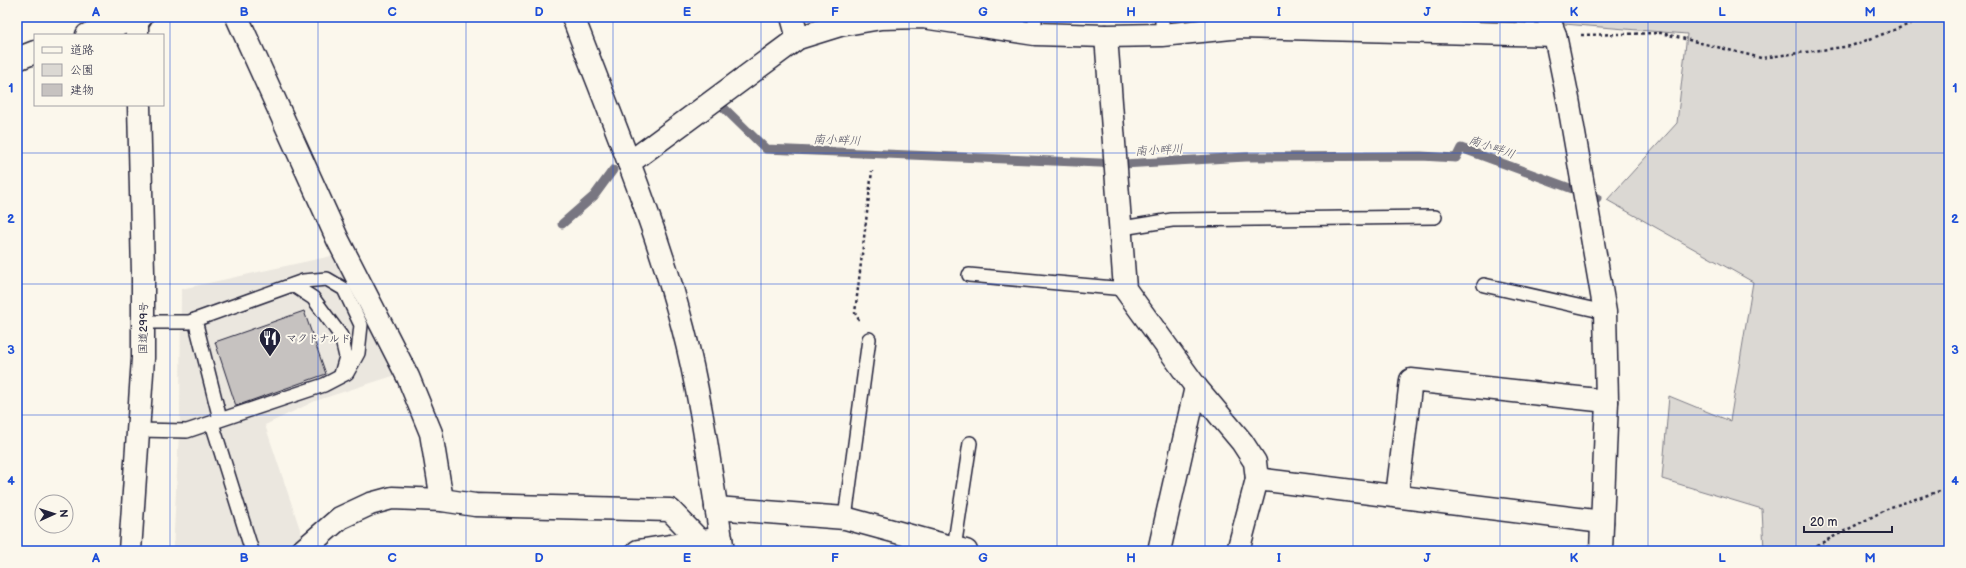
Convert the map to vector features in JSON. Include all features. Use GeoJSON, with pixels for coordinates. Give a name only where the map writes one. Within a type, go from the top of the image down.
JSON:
{"type":"FeatureCollection","features":[{"type":"Feature","properties":{"kind":"main road"},"geometry":{"type":"LineString","coordinates":[[237,17],[338,240],[408,377],[432,433],[442,500]]}},
{"type":"Feature","properties":{"kind":"main road"},"geometry":{"type":"LineString","coordinates":[[573,17],[648,213],[683,328],[700,407],[716,508],[715,543]]}},
{"type":"Feature","properties":{"kind":"main road"},"geometry":{"type":"LineString","coordinates":[[792,17],[798,38]]}},
{"type":"Feature","properties":{"kind":"main road"},"geometry":{"type":"LineString","coordinates":[[629,162],[798,38],[840,25],[881,18],[923,17],[1035,25],[1106,36],[1162,26],[1551,26],[1568,99],[1604,312],[1607,401],[1601,551]]}},
{"type":"Feature","properties":{"kind":"main road"},"geometry":{"type":"LineString","coordinates":[[91,34],[138,22]]}},
{"type":"Feature","properties":{"kind":"main road"},"geometry":{"type":"LineString","coordinates":[[1106,36],[1122,228],[1125,289],[1196,387],[1242,442],[1255,462],[1257,479],[1238,551]]}},
{"type":"Feature","properties":{"kind":"main road"},"geometry":{"type":"LineString","coordinates":[[17,58],[34,52]]}},
{"type":"Feature","properties":{"kind":"main road","name":"国道299号"},"geometry":{"type":"LineString","coordinates":[[130,551],[143,322],[139,106]]}},
{"type":"Feature","properties":{"kind":"main road"},"geometry":{"type":"LineString","coordinates":[[1396,496],[1410,380],[1607,401]]}},
{"type":"Feature","properties":{"kind":"main road"},"geometry":{"type":"LineString","coordinates":[[1159,551],[1196,387]]}},
{"type":"Feature","properties":{"kind":"main road"},"geometry":{"type":"LineString","coordinates":[[1257,479],[1602,522]]}},
{"type":"Feature","properties":{"kind":"main road"},"geometry":{"type":"LineString","coordinates":[[302,551],[340,518],[370,504],[392,498],[442,500],[474,505],[670,510],[715,543]]}},
{"type":"Feature","properties":{"kind":"main road"},"geometry":{"type":"LineString","coordinates":[[716,508],[845,518],[960,550]]}},
{"type":"Feature","properties":{"kind":"main road"},"geometry":{"type":"LineString","coordinates":[[638,551],[715,543]]}},
{"type":"Feature","properties":{"kind":"lane"},"geometry":{"type":"LineString","coordinates":[[1122,228],[1172,220],[1435,217]]}},
{"type":"Feature","properties":{"kind":"lane"},"geometry":{"type":"LineString","coordinates":[[969,275],[1125,289]]}},
{"type":"Feature","properties":{"kind":"lane"},"geometry":{"type":"LineString","coordinates":[[138,430],[187,431],[324,385],[348,373],[358,354],[361,325],[344,289],[327,279],[304,281],[189,322],[143,322]]}},
{"type":"Feature","properties":{"kind":"lane"},"geometry":{"type":"LineString","coordinates":[[293,285],[313,298],[341,336],[346,357],[340,377]]}},
{"type":"Feature","properties":{"kind":"lane"},"geometry":{"type":"LineString","coordinates":[[1484,285],[1604,312]]}},
{"type":"Feature","properties":{"kind":"lane"},"geometry":{"type":"LineString","coordinates":[[195,320],[216,421],[252,551]]}},
{"type":"Feature","properties":{"kind":"lane"},"geometry":{"type":"LineString","coordinates":[[845,518],[869,339]]}},
{"type":"Feature","properties":{"kind":"lane"},"geometry":{"type":"LineString","coordinates":[[960,550],[970,443]]}},
{"type":"Feature","properties":{"kind":"path"},"geometry":{"type":"LineString","coordinates":[[1551,26],[1661,33],[1761,58],[1851,46],[1910,24],[1922,17]]}},
{"type":"Feature","properties":{"kind":"path"},"geometry":{"type":"LineString","coordinates":[[869,339],[855,314],[872,171]]}},
{"type":"Feature","properties":{"kind":"path"},"geometry":{"type":"LineString","coordinates":[[1806,551],[1891,507],[1949,488]]}},
{"type":"Feature","properties":{"kind":"shaded area"},"geometry":{"type":"Polygon","coordinates":[[[336,255],[396,375],[315,401],[265,425],[304,541],[292,551],[173,551],[180,413],[181,289],[336,255]]]}},
{"type":"Feature","properties":{"kind":"green space"},"geometry":{"type":"Polygon","coordinates":[[[1562,17],[1949,17],[1949,551],[1764,551],[1762,509],[1662,479],[1669,396],[1730,421],[1753,282],[1607,200],[1677,123],[1687,34],[1564,24],[1562,17]]]}},
{"type":"Feature","properties":{"kind":"building","name":"マクドナルド"},"geometry":{"type":"Polygon","coordinates":[[[304,311],[326,374],[236,406],[215,342],[304,311]]]}},
{"type":"Feature","properties":{"kind":"waterway","name":"南小畔川"},"geometry":{"type":"LineString","coordinates":[[724,108],[766,149],[1123,164],[1246,157],[1421,156],[1456,158],[1461,148],[1597,198]]}},
{"type":"Feature","properties":{"kind":"waterway","name":"南小畔川"},"geometry":{"type":"LineString","coordinates":[[562,224],[594,196],[613,170]]}},
{"type":"Feature","properties":{"kind":"place","name":"マクドナルド"},"geometry":{"type":"Point","coordinates":[270,358]}}]}
